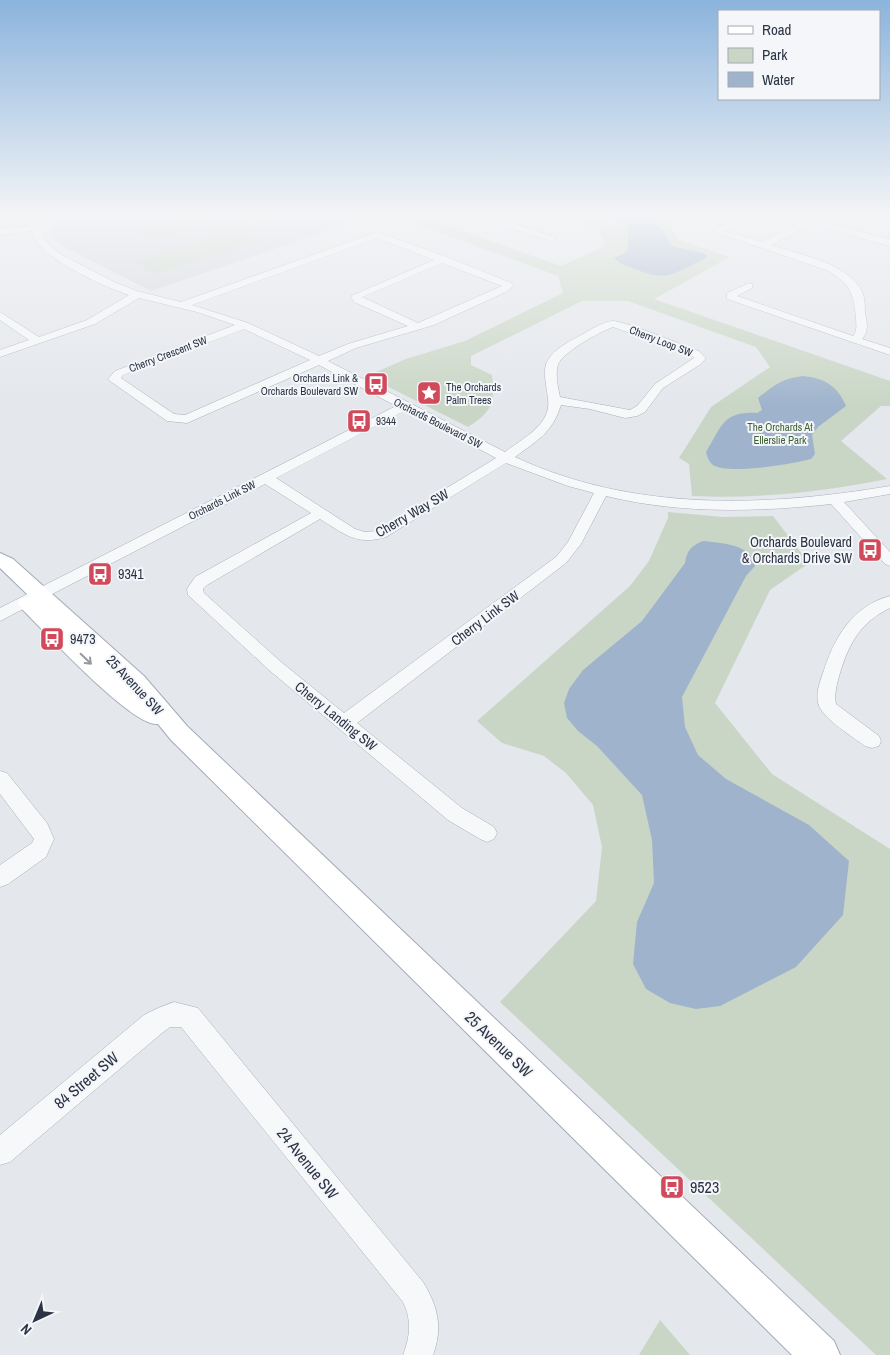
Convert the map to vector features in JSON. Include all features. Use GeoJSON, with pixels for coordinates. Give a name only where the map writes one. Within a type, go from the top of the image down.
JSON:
{"type":"FeatureCollection","features":[{"type":"Feature","properties":{"kind":"main road","name":"25 Avenue SW"},"geometry":{"type":"LineString","coordinates":[[0,560],[33,598]]}},
{"type":"Feature","properties":{"kind":"main road","name":"25 Avenue SW"},"geometry":{"type":"LineString","coordinates":[[0,574],[33,598],[136,682],[179,733],[820,1355]]}},
{"type":"Feature","properties":{"kind":"street","name":"Orchards Boulevard SW"},"geometry":{"type":"LineString","coordinates":[[98,278],[138,294],[182,305],[244,325],[506,457],[556,478],[602,491],[650,501],[719,507],[767,506],[834,499],[890,490]]}},
{"type":"Feature","properties":{"kind":"street"},"geometry":{"type":"LineString","coordinates":[[182,305],[257,278]]}},
{"type":"Feature","properties":{"kind":"street"},"geometry":{"type":"LineString","coordinates":[[398,278],[356,296],[358,300],[418,326]]}},
{"type":"Feature","properties":{"kind":"street"},"geometry":{"type":"LineString","coordinates":[[318,361],[366,341],[435,321],[509,286],[494,278]]}},
{"type":"Feature","properties":{"kind":"street"},"geometry":{"type":"LineString","coordinates":[[845,278],[858,294],[862,327],[860,335],[854,340]]}},
{"type":"Feature","properties":{"kind":"street"},"geometry":{"type":"LineString","coordinates":[[749,286],[731,294],[731,297],[890,352]]}},
{"type":"Feature","properties":{"kind":"street"},"geometry":{"type":"LineString","coordinates":[[0,354],[98,319],[138,294]]}},
{"type":"Feature","properties":{"kind":"street"},"geometry":{"type":"LineString","coordinates":[[0,315],[38,341]]}},
{"type":"Feature","properties":{"kind":"street","name":"Cherry Loop SW"},"geometry":{"type":"LineString","coordinates":[[506,457],[532,440],[547,425],[552,414],[554,400],[549,361],[573,344],[606,326],[614,324],[695,353],[700,358],[697,362],[659,386],[641,409],[634,413],[625,414],[591,405],[554,400]]}},
{"type":"Feature","properties":{"kind":"street","name":"Cherry Crescent SW"},"geometry":{"type":"LineString","coordinates":[[244,325],[119,373],[114,379],[117,383],[171,418],[181,420],[194,417],[318,361]]}},
{"type":"Feature","properties":{"kind":"street","name":"Orchards Link SW"},"geometry":{"type":"LineString","coordinates":[[0,614],[405,406]]}},
{"type":"Feature","properties":{"kind":"street","name":"Cherry Way SW"},"geometry":{"type":"LineString","coordinates":[[266,478],[350,532],[365,537],[381,534],[506,457]]}},
{"type":"Feature","properties":{"kind":"street","name":"Cherry Link SW"},"geometry":{"type":"LineString","coordinates":[[344,723],[562,560],[579,535],[602,491]]}},
{"type":"Feature","properties":{"kind":"street"},"geometry":{"type":"LineString","coordinates":[[834,499],[890,561]]}},
{"type":"Feature","properties":{"kind":"street","name":"Cherry Landing SW"},"geometry":{"type":"LineString","coordinates":[[321,513],[206,578],[195,589],[199,599],[275,666],[455,814],[487,833]]}},
{"type":"Feature","properties":{"kind":"street"},"geometry":{"type":"LineString","coordinates":[[872,741],[829,708],[826,703],[826,689],[838,652],[852,627],[873,609],[890,600]]}},
{"type":"Feature","properties":{"kind":"street"},"geometry":{"type":"LineString","coordinates":[[0,779],[40,829],[44,839],[43,844],[34,854],[0,877]]}},
{"type":"Feature","properties":{"kind":"street","name":"84 Street SW"},"geometry":{"type":"LineString","coordinates":[[0,1152],[153,1024],[167,1014],[175,1012]]}},
{"type":"Feature","properties":{"kind":"street","name":"24 Avenue SW"},"geometry":{"type":"LineString","coordinates":[[175,1012],[189,1017],[196,1023],[413,1292],[424,1315],[425,1326],[418,1355]]}},
{"type":"Feature","properties":{"kind":"shaded area"},"geometry":{"type":"Polygon","coordinates":[[[126,278],[188,278],[151,291],[126,278]]]}},
{"type":"Feature","properties":{"kind":"green space","name":"The Orchards At Ellerslie Park"},"geometry":{"type":"Polygon","coordinates":[[[559,278],[692,278],[654,299],[890,381],[890,406],[881,406],[841,441],[887,479],[839,488],[790,494],[717,497],[692,496],[689,464],[679,458],[711,407],[770,367],[756,347],[628,301],[582,301],[471,356],[471,365],[492,375],[493,393],[487,411],[468,427],[367,376],[406,359],[465,341],[563,293],[559,278]]]}},
{"type":"Feature","properties":{"kind":"green space"},"geometry":{"type":"Polygon","coordinates":[[[668,512],[723,517],[773,516],[809,563],[770,590],[715,703],[772,774],[890,849],[890,1355],[876,1355],[500,1002],[596,901],[602,847],[593,805],[566,773],[544,756],[502,743],[477,721],[630,586],[649,561],[668,518],[668,512]]]}},
{"type":"Feature","properties":{"kind":"green space"},"geometry":{"type":"Polygon","coordinates":[[[660,1320],[690,1355],[639,1355],[660,1320]]]}},
{"type":"Feature","properties":{"kind":"water"},"geometry":{"type":"Polygon","coordinates":[[[803,376],[829,384],[839,393],[846,406],[818,427],[812,435],[815,454],[811,459],[776,466],[746,469],[721,468],[712,464],[706,452],[725,422],[737,415],[757,413],[762,410],[758,398],[779,383],[803,376]]]}},
{"type":"Feature","properties":{"kind":"water"},"geometry":{"type":"Polygon","coordinates":[[[703,541],[727,544],[742,549],[753,559],[755,566],[746,576],[682,697],[685,727],[698,755],[726,779],[809,825],[849,861],[843,915],[796,967],[720,1006],[696,1009],[670,1003],[646,989],[633,964],[637,922],[654,883],[652,840],[642,795],[597,746],[578,731],[567,718],[564,703],[569,689],[583,670],[642,621],[685,563],[690,549],[703,541]]]}},
{"type":"Feature","properties":{"kind":"place","name":"Orchards Link & Orchards Boulevard SW"},"geometry":{"type":"Point","coordinates":[376,384]}},
{"type":"Feature","properties":{"kind":"place","name":"The Orchards Palm Trees"},"geometry":{"type":"Point","coordinates":[429,393]}},
{"type":"Feature","properties":{"kind":"place","name":"9344"},"geometry":{"type":"Point","coordinates":[359,421]}},
{"type":"Feature","properties":{"kind":"place","name":"Orchards Boulevard & Orchards Drive SW"},"geometry":{"type":"Point","coordinates":[870,550]}},
{"type":"Feature","properties":{"kind":"place","name":"9341"},"geometry":{"type":"Point","coordinates":[100,574]}},
{"type":"Feature","properties":{"kind":"place","name":"9473"},"geometry":{"type":"Point","coordinates":[52,639]}},
{"type":"Feature","properties":{"kind":"place","name":"9523"},"geometry":{"type":"Point","coordinates":[672,1187]}}]}
